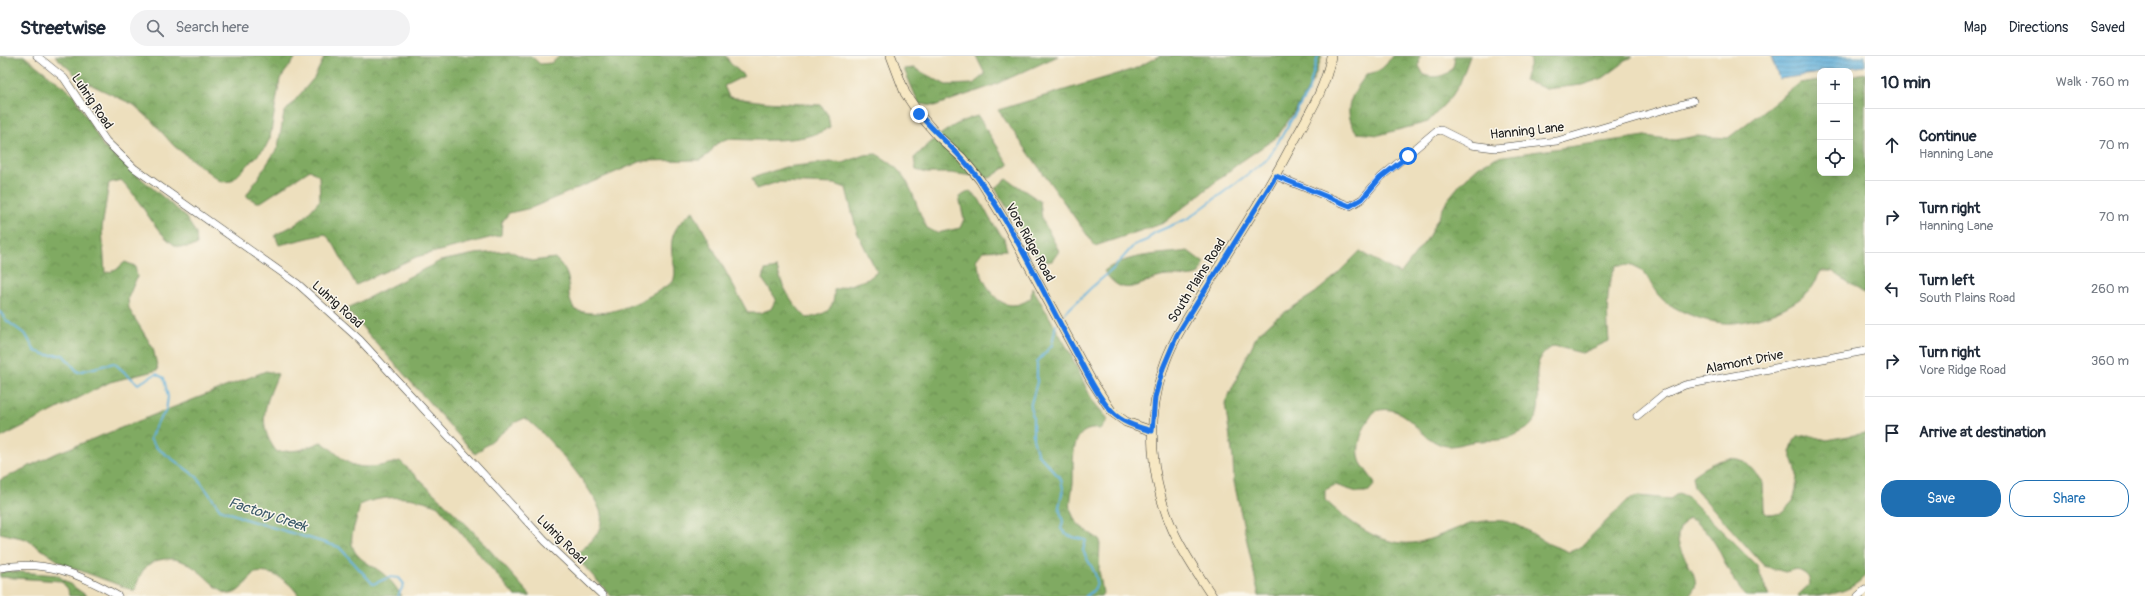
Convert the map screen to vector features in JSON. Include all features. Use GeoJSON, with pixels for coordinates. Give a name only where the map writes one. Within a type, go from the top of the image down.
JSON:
{"type":"FeatureCollection","features":[{"type":"Feature","properties":{"kind":"main road","name":"Vore Ridge Road"},"geometry":{"type":"LineString","coordinates":[[891,56],[905,93],[919,114],[938,136],[962,158],[980,180],[1002,216],[1091,380],[1112,412],[1126,422],[1152,431]]}},
{"type":"Feature","properties":{"kind":"main road","name":"South Plains Road"},"geometry":{"type":"LineString","coordinates":[[1212,596],[1184,552],[1161,498],[1153,464],[1152,431],[1155,397],[1163,368],[1177,335],[1276,176],[1320,92],[1331,56]]}},
{"type":"Feature","properties":{"kind":"street","name":"Luhrig Road"},"geometry":{"type":"LineString","coordinates":[[37,56],[64,78],[106,142],[134,168],[298,284],[360,340],[545,541],[603,596]]}},
{"type":"Feature","properties":{"kind":"street","name":"Hanning Lane"},"geometry":{"type":"LineString","coordinates":[[1276,176],[1350,206],[1362,199],[1380,178],[1436,131],[1440,130],[1471,145],[1494,148],[1557,141],[1694,101]]}},
{"type":"Feature","properties":{"kind":"street","name":"Alamont Drive"},"geometry":{"type":"LineString","coordinates":[[1637,416],[1664,394],[1685,385],[1865,351]]}},
{"type":"Feature","properties":{"kind":"street"},"geometry":{"type":"LineString","coordinates":[[0,568],[10,566],[51,567],[84,577],[118,596]]}},
{"type":"Feature","properties":{"kind":"street"},"geometry":{"type":"LineString","coordinates":[[1858,596],[1865,590]]}},
{"type":"Feature","properties":{"kind":"green space"},"geometry":{"type":"Polygon","coordinates":[[[0,56],[24,56],[73,94],[103,146],[184,215],[196,233],[197,245],[187,247],[175,246],[159,231],[128,187],[121,180],[109,183],[102,228],[105,273],[116,270],[125,262],[135,266],[137,277],[128,298],[129,309],[153,348],[158,370],[110,382],[0,438],[0,56]]]}},
{"type":"Feature","properties":{"kind":"green space"},"geometry":{"type":"Polygon","coordinates":[[[55,56],[297,56],[280,79],[270,138],[265,148],[232,181],[221,182],[174,146],[151,120],[134,105],[81,80],[55,56]]]}},
{"type":"Feature","properties":{"kind":"green space"},"geometry":{"type":"Polygon","coordinates":[[[325,56],[531,56],[540,64],[551,63],[560,56],[726,56],[730,63],[744,76],[724,86],[729,97],[764,102],[821,105],[828,115],[830,127],[808,136],[794,139],[726,139],[716,144],[709,154],[700,160],[642,161],[531,208],[509,213],[502,222],[501,235],[416,257],[356,285],[333,243],[325,234],[279,245],[275,235],[296,224],[305,217],[320,200],[319,176],[310,170],[261,202],[256,202],[246,196],[278,147],[284,113],[314,78],[325,56]]]}},
{"type":"Feature","properties":{"kind":"green space"},"geometry":{"type":"Polygon","coordinates":[[[976,56],[1058,56],[992,86],[934,106],[919,104],[904,69],[914,68],[946,85],[973,84],[985,74],[976,56]]]}},
{"type":"Feature","properties":{"kind":"green space"},"geometry":{"type":"Polygon","coordinates":[[[1159,56],[1322,56],[1314,78],[1303,99],[1277,137],[1239,163],[1164,223],[1095,246],[998,110],[1134,69],[1159,56]]]}},
{"type":"Feature","properties":{"kind":"green space"},"geometry":{"type":"Polygon","coordinates":[[[1392,56],[1420,56],[1419,66],[1424,75],[1435,77],[1450,71],[1453,67],[1454,56],[1470,56],[1460,83],[1452,96],[1428,122],[1379,135],[1357,133],[1352,125],[1349,110],[1350,103],[1356,89],[1367,74],[1382,68],[1392,56]]]}},
{"type":"Feature","properties":{"kind":"green space"},"geometry":{"type":"Polygon","coordinates":[[[1528,56],[1633,56],[1603,78],[1582,85],[1546,89],[1524,80],[1531,60],[1528,56]]]}},
{"type":"Feature","properties":{"kind":"green space"},"geometry":{"type":"Polygon","coordinates":[[[1865,73],[1865,294],[1832,271],[1821,271],[1813,286],[1803,297],[1782,309],[1758,318],[1734,323],[1724,323],[1709,321],[1673,307],[1660,297],[1643,272],[1629,265],[1617,265],[1610,281],[1607,312],[1609,341],[1582,353],[1554,346],[1544,353],[1539,362],[1537,372],[1539,405],[1537,416],[1531,425],[1523,431],[1506,439],[1475,441],[1447,446],[1433,441],[1403,415],[1395,411],[1375,411],[1367,422],[1361,436],[1359,443],[1359,456],[1361,463],[1375,484],[1368,492],[1357,492],[1335,485],[1325,490],[1325,500],[1347,519],[1385,540],[1399,543],[1413,543],[1427,540],[1473,523],[1482,521],[1503,521],[1515,524],[1549,544],[1569,552],[1579,548],[1628,500],[1638,496],[1670,499],[1679,493],[1688,497],[1757,566],[1769,596],[1746,596],[1738,587],[1708,534],[1700,525],[1689,518],[1681,527],[1678,536],[1679,545],[1695,579],[1695,587],[1690,596],[1259,596],[1234,482],[1233,459],[1225,403],[1257,335],[1276,318],[1315,293],[1332,279],[1360,251],[1400,274],[1427,239],[1448,199],[1462,182],[1478,167],[1497,157],[1645,136],[1675,140],[1696,136],[1728,138],[1799,83],[1817,80],[1817,176],[1853,176],[1853,75],[1865,73]]]}},
{"type":"Feature","properties":{"kind":"green space"},"geometry":{"type":"Polygon","coordinates":[[[978,116],[1009,165],[990,178],[950,173],[927,173],[916,170],[914,158],[928,145],[943,132],[960,122],[978,116]]]}},
{"type":"Feature","properties":{"kind":"green space"},"geometry":{"type":"Polygon","coordinates":[[[876,154],[898,170],[909,186],[927,228],[937,233],[960,228],[964,219],[959,197],[970,191],[979,199],[990,219],[1004,239],[1007,250],[983,251],[976,260],[979,270],[989,289],[995,297],[1010,305],[1020,304],[1031,298],[1032,287],[1069,351],[1092,400],[1108,419],[1101,429],[1090,429],[1078,438],[1074,455],[1071,504],[1072,512],[1078,524],[1100,540],[1099,570],[1103,593],[1101,596],[611,596],[574,555],[594,538],[600,527],[601,514],[597,504],[580,477],[544,435],[525,418],[514,423],[475,454],[346,309],[440,261],[475,254],[510,251],[532,261],[555,258],[566,273],[568,279],[569,296],[575,310],[588,313],[614,311],[639,302],[673,282],[675,271],[671,245],[672,238],[677,227],[693,211],[748,313],[760,313],[771,309],[776,299],[763,280],[765,270],[777,268],[788,295],[802,313],[807,318],[819,315],[831,307],[834,297],[834,290],[868,279],[877,272],[857,232],[846,188],[835,184],[778,182],[756,189],[752,178],[785,167],[831,162],[843,163],[864,155],[876,154]]]}},
{"type":"Feature","properties":{"kind":"green space"},"geometry":{"type":"Polygon","coordinates":[[[1007,179],[1040,201],[1042,219],[1059,251],[1052,261],[1040,262],[995,188],[1007,179]]]}},
{"type":"Feature","properties":{"kind":"green space"},"geometry":{"type":"Polygon","coordinates":[[[1188,251],[1204,263],[1200,274],[1187,277],[1167,276],[1127,288],[1112,281],[1104,271],[1114,265],[1134,258],[1155,254],[1188,251]]]}},
{"type":"Feature","properties":{"kind":"green space"},"geometry":{"type":"Polygon","coordinates":[[[266,371],[278,374],[267,404],[264,423],[270,442],[277,452],[300,450],[321,442],[345,461],[360,466],[368,467],[384,465],[400,461],[469,527],[531,596],[515,596],[438,506],[410,498],[379,499],[360,505],[352,535],[353,549],[356,554],[387,577],[402,596],[299,596],[286,581],[268,573],[255,573],[238,591],[230,594],[217,587],[193,567],[172,559],[159,560],[149,564],[142,571],[135,591],[63,564],[26,539],[0,533],[0,480],[57,453],[266,371]]]}},
{"type":"Feature","properties":{"kind":"green space"},"geometry":{"type":"Polygon","coordinates":[[[1865,433],[1865,576],[1850,588],[1834,594],[1797,596],[1810,584],[1808,576],[1796,569],[1785,572],[1764,566],[1694,487],[1692,476],[1704,468],[1726,459],[1741,460],[1749,466],[1763,483],[1765,513],[1771,515],[1782,513],[1793,501],[1796,490],[1797,473],[1790,452],[1797,437],[1808,435],[1827,440],[1865,433]]]}},
{"type":"Feature","properties":{"kind":"green space"},"geometry":{"type":"Polygon","coordinates":[[[8,571],[57,575],[87,596],[69,596],[68,589],[61,581],[0,577],[0,573],[8,571]]]}},
{"type":"Feature","properties":{"kind":"water"},"geometry":{"type":"Polygon","coordinates":[[[1771,56],[1865,56],[1865,66],[1847,68],[1817,68],[1817,73],[1779,79],[1771,56]]]}},
{"type":"Feature","properties":{"kind":"waterway"},"geometry":{"type":"LineString","coordinates":[[1060,318],[1112,270],[1134,245],[1147,240],[1154,233],[1189,218],[1268,159],[1308,92],[1318,56]]}},
{"type":"Feature","properties":{"kind":"waterway","name":"Factory Creek"},"geometry":{"type":"LineString","coordinates":[[0,312],[7,321],[26,335],[35,351],[47,355],[63,355],[78,372],[114,363],[138,384],[156,374],[164,378],[168,397],[166,411],[157,423],[150,439],[157,448],[197,477],[220,509],[248,520],[339,547],[373,584],[390,577],[399,578],[404,584],[398,596]]}},
{"type":"Feature","properties":{"kind":"waterway"},"geometry":{"type":"LineString","coordinates":[[1056,324],[1052,345],[1037,362],[1037,382],[1030,407],[1033,417],[1033,439],[1037,453],[1061,479],[1063,489],[1059,507],[1063,522],[1061,529],[1063,532],[1075,538],[1086,540],[1083,550],[1097,579],[1093,591],[1086,596]]}},
{"type":"Feature","properties":{"kind":"route"},"geometry":{"type":"LineString","coordinates":[[919,114],[938,136],[962,158],[980,180],[1002,216],[1091,380],[1112,412],[1126,422],[1152,431],[1155,397],[1163,368],[1177,335],[1276,176],[1350,206],[1362,199],[1380,178],[1408,156]]}}]}
